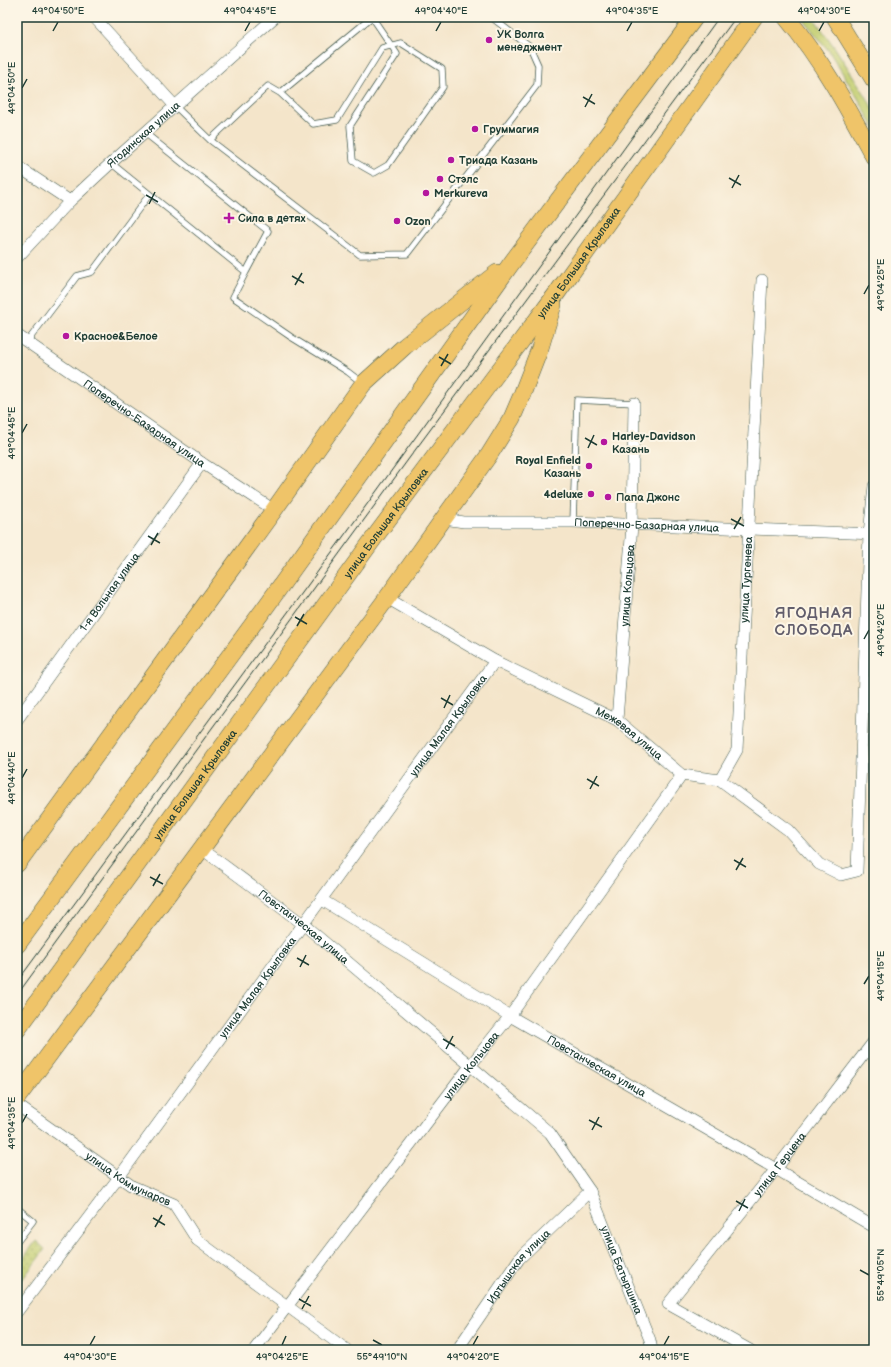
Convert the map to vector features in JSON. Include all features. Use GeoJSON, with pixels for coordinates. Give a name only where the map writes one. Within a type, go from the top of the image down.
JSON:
{"type":"FeatureCollection","features":[{"type":"Feature","properties":{"kind":"main road"},"geometry":{"type":"LineString","coordinates":[[17,945],[267,606],[513,261],[695,17]]}},
{"type":"Feature","properties":{"kind":"main road","name":"улица Большая Крыловка"},"geometry":{"type":"LineString","coordinates":[[17,1030],[369,545],[557,293],[754,17]]}},
{"type":"Feature","properties":{"kind":"main road"},"geometry":{"type":"LineString","coordinates":[[786,17],[819,60],[853,117],[874,157]]}},
{"type":"Feature","properties":{"kind":"main road"},"geometry":{"type":"LineString","coordinates":[[835,17],[874,80]]}},
{"type":"Feature","properties":{"kind":"main road"},"geometry":{"type":"LineString","coordinates":[[17,864],[274,510],[362,384],[405,346],[513,261]]}},
{"type":"Feature","properties":{"kind":"main road"},"geometry":{"type":"LineString","coordinates":[[17,1098],[387,598],[489,455],[512,418],[521,397],[540,348],[557,293]]}},
{"type":"Feature","properties":{"kind":"street"},"geometry":{"type":"LineString","coordinates":[[94,17],[175,106]]}},
{"type":"Feature","properties":{"kind":"street","name":"Ягодинская улица"},"geometry":{"type":"LineString","coordinates":[[17,258],[70,201],[275,17]]}},
{"type":"Feature","properties":{"kind":"street"},"geometry":{"type":"LineString","coordinates":[[17,166],[70,201]]}},
{"type":"Feature","properties":{"kind":"street","name":"улица Тургенева"},"geometry":{"type":"LineString","coordinates":[[720,780],[737,750],[750,529],[762,280]]}},
{"type":"Feature","properties":{"kind":"street","name":"Поперечно-Базарная улица"},"geometry":{"type":"LineString","coordinates":[[17,335],[202,463],[274,510]]}},
{"type":"Feature","properties":{"kind":"street","name":"улица Кольцова"},"geometry":{"type":"LineString","coordinates":[[617,720],[632,525],[634,403]]}},
{"type":"Feature","properties":{"kind":"street","name":"1-я Вольная улица"},"geometry":{"type":"LineString","coordinates":[[17,720],[202,463]]}},
{"type":"Feature","properties":{"kind":"street"},"geometry":{"type":"LineString","coordinates":[[682,775],[720,780],[788,830],[820,864],[841,875],[857,871],[874,486]]}},
{"type":"Feature","properties":{"kind":"street","name":"Поперечно-Базарная улица"},"geometry":{"type":"LineString","coordinates":[[444,519],[464,522],[573,522],[872,534]]}},
{"type":"Feature","properties":{"kind":"street","name":"Межевая улица"},"geometry":{"type":"LineString","coordinates":[[387,598],[495,661],[617,720],[682,775]]}},
{"type":"Feature","properties":{"kind":"street","name":"улица Малая Крыловка"},"geometry":{"type":"LineString","coordinates":[[17,1312],[119,1177],[495,661]]}},
{"type":"Feature","properties":{"kind":"street","name":"улица Кольцова"},"geometry":{"type":"LineString","coordinates":[[254,1350],[470,1066],[510,1016],[682,775]]}},
{"type":"Feature","properties":{"kind":"street","name":"Повстанческая улица"},"geometry":{"type":"LineString","coordinates":[[202,849],[303,924],[550,1133],[590,1191]]}},
{"type":"Feature","properties":{"kind":"street","name":"Повстанческая улица"},"geometry":{"type":"LineString","coordinates":[[322,900],[510,1016],[874,1227]]}},
{"type":"Feature","properties":{"kind":"street","name":"улица Герцена"},"geometry":{"type":"LineString","coordinates":[[750,1350],[668,1304],[776,1169],[874,1041]]}},
{"type":"Feature","properties":{"kind":"street","name":"улица Коммунаров"},"geometry":{"type":"LineString","coordinates":[[17,1104],[132,1186],[174,1204],[197,1240],[347,1350]]}},
{"type":"Feature","properties":{"kind":"street","name":"Иртышская улица"},"geometry":{"type":"LineString","coordinates":[[457,1350],[519,1259],[590,1191]]}},
{"type":"Feature","properties":{"kind":"street","name":"улица Батыршина"},"geometry":{"type":"LineString","coordinates":[[590,1191],[650,1340],[652,1350]]}},
{"type":"Feature","properties":{"kind":"lane"},"geometry":{"type":"LineString","coordinates":[[210,140],[268,86],[280,93],[313,124],[337,120],[382,48],[388,46],[395,45],[401,43],[442,69],[443,87],[388,165],[374,173],[353,161],[350,126],[397,54],[393,48],[389,43],[372,17],[280,93]]}},
{"type":"Feature","properties":{"kind":"lane"},"geometry":{"type":"LineString","coordinates":[[175,106],[210,140],[360,255],[407,254],[537,85],[538,65],[530,47],[491,17]]}},
{"type":"Feature","properties":{"kind":"lane"},"geometry":{"type":"LineString","coordinates":[[145,133],[268,231],[233,297],[291,337],[348,372],[362,384]]}},
{"type":"Feature","properties":{"kind":"lane"},"geometry":{"type":"LineString","coordinates":[[111,163],[246,272]]}},
{"type":"Feature","properties":{"kind":"lane"},"geometry":{"type":"LineString","coordinates":[[27,342],[77,276],[92,272],[149,195]]}},
{"type":"Feature","properties":{"kind":"lane"},"geometry":{"type":"LineString","coordinates":[[573,522],[577,400],[634,403]]}},
{"type":"Feature","properties":{"kind":"lane"},"geometry":{"type":"LineString","coordinates":[[17,1208],[33,1221],[17,1242]]}},
{"type":"Feature","properties":{"kind":"green space"},"geometry":{"type":"Polygon","coordinates":[[[801,17],[813,17],[835,48],[874,111],[874,128],[829,51],[801,17]]]}},
{"type":"Feature","properties":{"kind":"green space"},"geometry":{"type":"Polygon","coordinates":[[[36,1241],[45,1249],[22,1280],[17,1277],[17,1267],[36,1241]]]}},
{"type":"Feature","properties":{"kind":"tram line"},"geometry":{"type":"LineString","coordinates":[[17,982],[376,492],[719,17]]}},
{"type":"Feature","properties":{"kind":"tram line"},"geometry":{"type":"LineString","coordinates":[[17,995],[410,457],[736,17]]}},
{"type":"Feature","properties":{"kind":"place","name":"УК Волга менеджмент"},"geometry":{"type":"Point","coordinates":[489,40]}},
{"type":"Feature","properties":{"kind":"place","name":"Груммагия"},"geometry":{"type":"Point","coordinates":[475,129]}},
{"type":"Feature","properties":{"kind":"place","name":"Триада Казань"},"geometry":{"type":"Point","coordinates":[451,160]}},
{"type":"Feature","properties":{"kind":"place","name":"Стэлс"},"geometry":{"type":"Point","coordinates":[440,179]}},
{"type":"Feature","properties":{"kind":"place","name":"Merkureva"},"geometry":{"type":"Point","coordinates":[426,193]}},
{"type":"Feature","properties":{"kind":"place","name":"Сила в детях"},"geometry":{"type":"Point","coordinates":[229,218]}},
{"type":"Feature","properties":{"kind":"place","name":"Ozon"},"geometry":{"type":"Point","coordinates":[397,221]}},
{"type":"Feature","properties":{"kind":"place","name":"Красное&Белое"},"geometry":{"type":"Point","coordinates":[66,336]}},
{"type":"Feature","properties":{"kind":"place","name":"Harley-Davidson Казань"},"geometry":{"type":"Point","coordinates":[604,442]}},
{"type":"Feature","properties":{"kind":"place","name":"Royal Enfield Казань"},"geometry":{"type":"Point","coordinates":[589,466]}},
{"type":"Feature","properties":{"kind":"place","name":"4deluxe"},"geometry":{"type":"Point","coordinates":[591,494]}},
{"type":"Feature","properties":{"kind":"place","name":"Папа Джонс"},"geometry":{"type":"Point","coordinates":[608,497]}},
{"type":"Feature","properties":{"kind":"district","name":"ЯГОДНАЯ СЛОБОДА"},"geometry":{"type":"Point","coordinates":[814,622]}}]}
